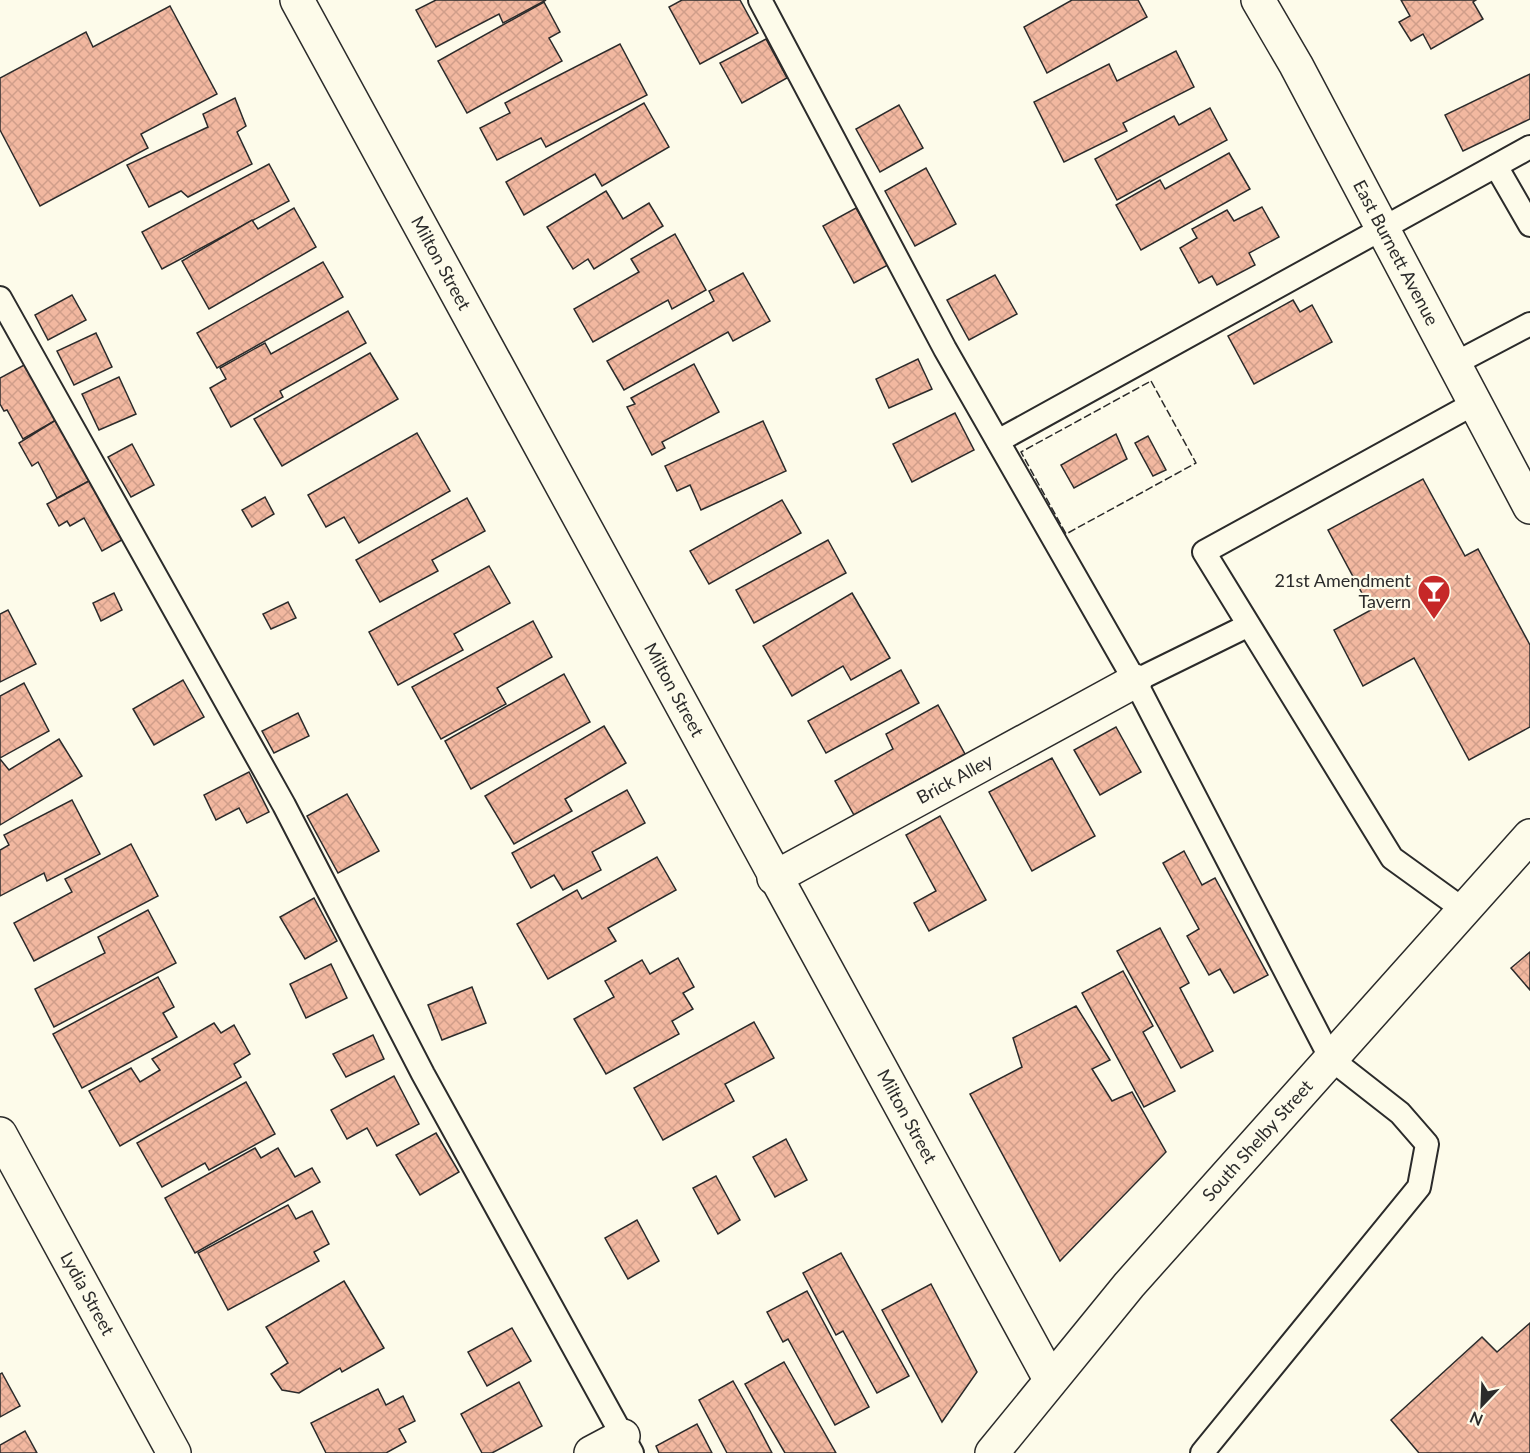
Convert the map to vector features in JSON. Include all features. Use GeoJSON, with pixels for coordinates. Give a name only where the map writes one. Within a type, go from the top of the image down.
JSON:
{"type":"FeatureCollection","features":[{"type":"Feature","properties":{"kind":"street","name":"Milton Street"},"geometry":{"type":"LineString","coordinates":[[297,0],[774,878],[1050,1379]]}},
{"type":"Feature","properties":{"kind":"street","name":"East Burnett Avenue"},"geometry":{"type":"LineString","coordinates":[[1258,0],[1296,65],[1530,507]]}},
{"type":"Feature","properties":{"kind":"street","name":"Brick Alley"},"geometry":{"type":"LineString","coordinates":[[774,878],[1135,681]]}},
{"type":"Feature","properties":{"kind":"street","name":"South Shelby Street"},"geometry":{"type":"LineString","coordinates":[[992,1453],[1050,1379],[1129,1285],[1530,836]]}},
{"type":"Feature","properties":{"kind":"street","name":"Lydia Street"},"geometry":{"type":"LineString","coordinates":[[0,1134],[174,1453]]}},
{"type":"Feature","properties":{"kind":"street"},"geometry":{"type":"LineString","coordinates":[[591,1453],[627,1444]]}},
{"type":"Feature","properties":{"kind":"lane"},"geometry":{"type":"LineString","coordinates":[[760,0],[945,349],[1135,681],[1331,1059],[1400,1113],[1427,1144],[1419,1187],[1202,1453]]}},
{"type":"Feature","properties":{"kind":"lane"},"geometry":{"type":"LineString","coordinates":[[999,441],[1530,147]]}},
{"type":"Feature","properties":{"kind":"lane"},"geometry":{"type":"LineString","coordinates":[[1496,166],[1530,225]]}},
{"type":"Feature","properties":{"kind":"lane"},"geometry":{"type":"LineString","coordinates":[[0,298],[284,805],[423,1074],[627,1444]]}},
{"type":"Feature","properties":{"kind":"lane"},"geometry":{"type":"LineString","coordinates":[[1454,364],[1530,324]]}},
{"type":"Feature","properties":{"kind":"lane"},"geometry":{"type":"LineString","coordinates":[[1464,910],[1392,858],[1247,626],[1204,552],[1475,403]]}},
{"type":"Feature","properties":{"kind":"lane"},"geometry":{"type":"LineString","coordinates":[[1135,681],[1247,626]]}},
{"type":"Feature","properties":{"kind":"building"},"geometry":{"type":"Polygon","coordinates":[[[436,0],[546,0],[503,23],[499,14],[436,47],[416,10],[436,0]]]}},
{"type":"Feature","properties":{"kind":"building"},"geometry":{"type":"Polygon","coordinates":[[[682,0],[740,0],[758,33],[700,64],[669,7],[682,0]]]}},
{"type":"Feature","properties":{"kind":"building"},"geometry":{"type":"Polygon","coordinates":[[[1072,0],[1138,0],[1147,17],[1047,73],[1024,27],[1072,0]]]}},
{"type":"Feature","properties":{"kind":"building"},"geometry":{"type":"Polygon","coordinates":[[[1401,0],[1476,0],[1473,2],[1483,19],[1431,49],[1423,34],[1411,41],[1399,22],[1410,16],[1401,0]]]}},
{"type":"Feature","properties":{"kind":"building"},"geometry":{"type":"Polygon","coordinates":[[[544,2],[560,32],[549,38],[562,61],[467,113],[438,61],[544,2]]]}},
{"type":"Feature","properties":{"kind":"building"},"geometry":{"type":"Polygon","coordinates":[[[170,6],[217,94],[141,134],[148,148],[40,206],[0,130],[0,78],[86,32],[93,47],[170,6]]]}},
{"type":"Feature","properties":{"kind":"building"},"geometry":{"type":"Polygon","coordinates":[[[766,39],[787,78],[742,103],[720,63],[766,39]]]}},
{"type":"Feature","properties":{"kind":"building"},"geometry":{"type":"Polygon","coordinates":[[[620,44],[647,95],[546,147],[541,138],[497,160],[480,128],[510,113],[505,103],[620,44]]]}},
{"type":"Feature","properties":{"kind":"building"},"geometry":{"type":"Polygon","coordinates":[[[1176,51],[1194,87],[1123,123],[1127,131],[1064,162],[1034,102],[1109,64],[1117,81],[1176,51]]]}},
{"type":"Feature","properties":{"kind":"building"},"geometry":{"type":"Polygon","coordinates":[[[1530,74],[1530,119],[1463,151],[1445,115],[1530,74]]]}},
{"type":"Feature","properties":{"kind":"building"},"geometry":{"type":"Polygon","coordinates":[[[235,98],[246,126],[237,132],[252,164],[188,197],[181,191],[149,207],[127,165],[208,127],[203,114],[235,98]]]}},
{"type":"Feature","properties":{"kind":"building"},"geometry":{"type":"Polygon","coordinates":[[[644,103],[669,147],[602,186],[595,174],[524,215],[506,182],[644,103]]]}},
{"type":"Feature","properties":{"kind":"building"},"geometry":{"type":"Polygon","coordinates":[[[899,105],[923,148],[880,172],[856,129],[899,105]]]}},
{"type":"Feature","properties":{"kind":"building"},"geometry":{"type":"Polygon","coordinates":[[[1210,108],[1227,140],[1117,200],[1095,159],[1174,116],[1179,125],[1210,108]]]}},
{"type":"Feature","properties":{"kind":"building"},"geometry":{"type":"Polygon","coordinates":[[[1229,153],[1250,189],[1141,250],[1116,205],[1160,180],[1165,189],[1229,153]]]}},
{"type":"Feature","properties":{"kind":"building"},"geometry":{"type":"Polygon","coordinates":[[[269,164],[289,201],[162,269],[142,232],[269,164]]]}},
{"type":"Feature","properties":{"kind":"building"},"geometry":{"type":"Polygon","coordinates":[[[926,168],[956,224],[915,246],[885,191],[926,168]]]}},
{"type":"Feature","properties":{"kind":"building"},"geometry":{"type":"Polygon","coordinates":[[[606,191],[623,219],[649,203],[663,226],[594,269],[588,259],[573,269],[547,227],[606,191]]]}},
{"type":"Feature","properties":{"kind":"building"},"geometry":{"type":"Polygon","coordinates":[[[1262,207],[1279,237],[1249,253],[1255,265],[1217,285],[1212,276],[1199,283],[1180,248],[1197,238],[1192,229],[1227,210],[1234,221],[1262,207]]]}},
{"type":"Feature","properties":{"kind":"building"},"geometry":{"type":"Polygon","coordinates":[[[294,208],[316,247],[209,309],[182,261],[252,220],[258,229],[294,208]]]}},
{"type":"Feature","properties":{"kind":"building"},"geometry":{"type":"Polygon","coordinates":[[[856,208],[888,265],[854,283],[823,226],[856,208]]]}},
{"type":"Feature","properties":{"kind":"building"},"geometry":{"type":"Polygon","coordinates":[[[675,234],[706,290],[672,309],[668,300],[593,342],[574,309],[639,272],[631,259],[675,234]]]}},
{"type":"Feature","properties":{"kind":"building"},"geometry":{"type":"Polygon","coordinates":[[[323,262],[343,297],[217,368],[197,333],[323,262]]]}},
{"type":"Feature","properties":{"kind":"building"},"geometry":{"type":"Polygon","coordinates":[[[743,273],[770,321],[733,341],[728,332],[624,390],[607,361],[714,301],[709,291],[743,273]]]}},
{"type":"Feature","properties":{"kind":"building"},"geometry":{"type":"Polygon","coordinates":[[[995,275],[1017,314],[969,340],[947,300],[995,275]]]}},
{"type":"Feature","properties":{"kind":"building"},"geometry":{"type":"Polygon","coordinates":[[[72,295],[86,320],[48,340],[35,315],[72,295]]]}},
{"type":"Feature","properties":{"kind":"building"},"geometry":{"type":"Polygon","coordinates":[[[1293,300],[1300,312],[1312,305],[1332,342],[1254,384],[1228,336],[1293,300]]]}},
{"type":"Feature","properties":{"kind":"building"},"geometry":{"type":"Polygon","coordinates":[[[348,311],[366,343],[280,391],[283,397],[231,427],[210,388],[226,379],[220,368],[265,343],[271,354],[348,311]]]}},
{"type":"Feature","properties":{"kind":"building"},"geometry":{"type":"Polygon","coordinates":[[[96,333],[112,367],[74,385],[57,351],[96,333]]]}},
{"type":"Feature","properties":{"kind":"building"},"geometry":{"type":"Polygon","coordinates":[[[370,353],[398,399],[282,466],[254,419],[370,353]]]}},
{"type":"Feature","properties":{"kind":"building"},"geometry":{"type":"Polygon","coordinates":[[[918,359],[932,389],[889,408],[876,379],[918,359]]]}},
{"type":"Feature","properties":{"kind":"building"},"geometry":{"type":"Polygon","coordinates":[[[26,364],[56,420],[23,439],[7,410],[4,411],[0,404],[0,378],[26,364]]]}},
{"type":"Feature","properties":{"kind":"building"},"geometry":{"type":"Polygon","coordinates":[[[694,364],[719,412],[662,442],[665,448],[652,455],[627,407],[635,404],[631,398],[694,364]]]}},
{"type":"Feature","properties":{"kind":"building"},"geometry":{"type":"Polygon","coordinates":[[[119,377],[136,414],[99,430],[82,394],[119,377]]]}},
{"type":"Feature","properties":{"kind":"building"},"geometry":{"type":"Polygon","coordinates":[[[955,413],[974,450],[912,482],[893,444],[955,413]]]}},
{"type":"Feature","properties":{"kind":"building"},"geometry":{"type":"Polygon","coordinates":[[[56,420],[89,481],[57,498],[38,462],[32,466],[19,443],[56,420]]]}},
{"type":"Feature","properties":{"kind":"building"},"geometry":{"type":"Polygon","coordinates":[[[763,421],[786,471],[701,510],[690,485],[677,491],[665,466],[763,421]]]}},
{"type":"Feature","properties":{"kind":"building"},"geometry":{"type":"Polygon","coordinates":[[[417,433],[450,491],[359,543],[344,517],[326,527],[308,495],[417,433]]]}},
{"type":"Feature","properties":{"kind":"building"},"geometry":{"type":"Polygon","coordinates":[[[1116,434],[1127,459],[1074,488],[1061,465],[1116,434]]]}},
{"type":"Feature","properties":{"kind":"building"},"geometry":{"type":"Polygon","coordinates":[[[1148,436],[1166,470],[1153,476],[1135,443],[1148,436]]]}},
{"type":"Feature","properties":{"kind":"building"},"geometry":{"type":"Polygon","coordinates":[[[132,444],[154,485],[131,497],[108,457],[132,444]]]}},
{"type":"Feature","properties":{"kind":"building","name":"21st Amendment Tavern"},"geometry":{"type":"Polygon","coordinates":[[[1423,479],[1465,556],[1478,549],[1530,645],[1530,727],[1469,760],[1414,658],[1363,686],[1334,630],[1371,610],[1328,530],[1423,479]]]}},
{"type":"Feature","properties":{"kind":"building"},"geometry":{"type":"Polygon","coordinates":[[[89,481],[122,540],[102,551],[84,518],[70,526],[67,521],[59,526],[47,504],[89,481]]]}},
{"type":"Feature","properties":{"kind":"building"},"geometry":{"type":"Polygon","coordinates":[[[265,497],[274,514],[252,527],[242,510],[265,497]]]}},
{"type":"Feature","properties":{"kind":"building"},"geometry":{"type":"Polygon","coordinates":[[[467,498],[485,531],[432,560],[438,571],[380,602],[356,560],[467,498]]]}},
{"type":"Feature","properties":{"kind":"building"},"geometry":{"type":"Polygon","coordinates":[[[782,500],[801,533],[709,584],[690,551],[782,500]]]}},
{"type":"Feature","properties":{"kind":"building"},"geometry":{"type":"Polygon","coordinates":[[[828,540],[846,573],[754,623],[736,590],[828,540]]]}},
{"type":"Feature","properties":{"kind":"building"},"geometry":{"type":"Polygon","coordinates":[[[489,566],[510,603],[454,634],[463,650],[398,685],[369,632],[489,566]]]}},
{"type":"Feature","properties":{"kind":"building"},"geometry":{"type":"Polygon","coordinates":[[[114,593],[122,610],[101,621],[93,603],[114,593]]]}},
{"type":"Feature","properties":{"kind":"building"},"geometry":{"type":"Polygon","coordinates":[[[852,593],[890,658],[851,680],[843,666],[792,696],[763,646],[852,593]]]}},
{"type":"Feature","properties":{"kind":"building"},"geometry":{"type":"Polygon","coordinates":[[[288,602],[296,618],[271,629],[263,614],[288,602]]]}},
{"type":"Feature","properties":{"kind":"building"},"geometry":{"type":"Polygon","coordinates":[[[8,610],[36,664],[0,682],[0,614],[8,610]]]}},
{"type":"Feature","properties":{"kind":"building"},"geometry":{"type":"Polygon","coordinates":[[[533,621],[552,657],[497,688],[506,704],[441,739],[412,687],[533,621]]]}},
{"type":"Feature","properties":{"kind":"building"},"geometry":{"type":"Polygon","coordinates":[[[901,670],[919,703],[826,753],[808,721],[901,670]]]}},
{"type":"Feature","properties":{"kind":"building"},"geometry":{"type":"Polygon","coordinates":[[[564,674],[590,722],[471,789],[445,741],[564,674]]]}},
{"type":"Feature","properties":{"kind":"building"},"geometry":{"type":"Polygon","coordinates":[[[183,680],[204,717],[154,745],[133,709],[183,680]]]}},
{"type":"Feature","properties":{"kind":"building"},"geometry":{"type":"Polygon","coordinates":[[[24,683],[49,731],[0,758],[0,696],[24,683]]]}},
{"type":"Feature","properties":{"kind":"building"},"geometry":{"type":"Polygon","coordinates":[[[938,705],[965,754],[854,815],[835,781],[893,749],[886,734],[938,705]]]}},
{"type":"Feature","properties":{"kind":"building"},"geometry":{"type":"Polygon","coordinates":[[[298,713],[309,736],[274,753],[262,731],[298,713]]]}},
{"type":"Feature","properties":{"kind":"building"},"geometry":{"type":"Polygon","coordinates":[[[604,726],[626,763],[565,799],[572,811],[514,844],[485,796],[604,726]]]}},
{"type":"Feature","properties":{"kind":"building"},"geometry":{"type":"Polygon","coordinates":[[[1116,727],[1141,772],[1100,795],[1074,750],[1116,727]]]}},
{"type":"Feature","properties":{"kind":"building"},"geometry":{"type":"Polygon","coordinates":[[[59,739],[82,776],[0,825],[0,759],[9,770],[59,739]]]}},
{"type":"Feature","properties":{"kind":"building"},"geometry":{"type":"Polygon","coordinates":[[[1052,758],[1095,836],[1032,871],[989,792],[1052,758]]]}},
{"type":"Feature","properties":{"kind":"building"},"geometry":{"type":"Polygon","coordinates":[[[249,772],[269,812],[247,823],[239,808],[216,820],[204,795],[249,772]]]}},
{"type":"Feature","properties":{"kind":"building"},"geometry":{"type":"Polygon","coordinates":[[[627,790],[645,823],[592,852],[601,870],[563,890],[554,875],[531,888],[512,853],[627,790]]]}},
{"type":"Feature","properties":{"kind":"building"},"geometry":{"type":"Polygon","coordinates":[[[347,794],[379,851],[338,873],[307,816],[347,794]]]}},
{"type":"Feature","properties":{"kind":"building"},"geometry":{"type":"Polygon","coordinates":[[[72,800],[100,854],[47,881],[44,873],[0,896],[0,850],[9,845],[4,835],[72,800]]]}},
{"type":"Feature","properties":{"kind":"building"},"geometry":{"type":"Polygon","coordinates":[[[940,816],[986,900],[929,931],[914,903],[936,891],[906,835],[940,816]]]}},
{"type":"Feature","properties":{"kind":"building"},"geometry":{"type":"Polygon","coordinates":[[[131,844],[158,896],[34,961],[14,923],[72,892],[65,879],[131,844]]]}},
{"type":"Feature","properties":{"kind":"building"},"geometry":{"type":"Polygon","coordinates":[[[1184,851],[1202,885],[1215,878],[1268,975],[1234,993],[1220,969],[1209,975],[1187,936],[1199,929],[1163,863],[1184,851]]]}},
{"type":"Feature","properties":{"kind":"building"},"geometry":{"type":"Polygon","coordinates":[[[657,857],[676,890],[608,928],[616,941],[548,979],[517,924],[577,890],[582,899],[657,857]]]}},
{"type":"Feature","properties":{"kind":"building"},"geometry":{"type":"Polygon","coordinates":[[[314,898],[337,941],[305,959],[280,917],[314,898]]]}},
{"type":"Feature","properties":{"kind":"building"},"geometry":{"type":"Polygon","coordinates":[[[148,910],[176,963],[54,1027],[35,989],[105,953],[98,937],[148,910]]]}},
{"type":"Feature","properties":{"kind":"building"},"geometry":{"type":"Polygon","coordinates":[[[1160,928],[1189,983],[1180,988],[1213,1051],[1181,1068],[1117,951],[1160,928]]]}},
{"type":"Feature","properties":{"kind":"building"},"geometry":{"type":"Polygon","coordinates":[[[1530,952],[1530,990],[1511,968],[1530,952]]]}},
{"type":"Feature","properties":{"kind":"building"},"geometry":{"type":"Polygon","coordinates":[[[678,958],[694,987],[683,993],[693,1009],[672,1021],[679,1034],[606,1074],[574,1019],[614,997],[605,981],[642,960],[650,974],[678,958]]]}},
{"type":"Feature","properties":{"kind":"building"},"geometry":{"type":"Polygon","coordinates":[[[331,964],[347,998],[306,1018],[290,984],[331,964]]]}},
{"type":"Feature","properties":{"kind":"building"},"geometry":{"type":"Polygon","coordinates":[[[1123,971],[1153,1026],[1143,1032],[1175,1091],[1144,1107],[1082,993],[1123,971]]]}},
{"type":"Feature","properties":{"kind":"building"},"geometry":{"type":"Polygon","coordinates":[[[158,977],[174,1007],[163,1013],[177,1037],[82,1088],[53,1034],[158,977]]]}},
{"type":"Feature","properties":{"kind":"building"},"geometry":{"type":"Polygon","coordinates":[[[472,987],[486,1023],[442,1040],[428,1005],[472,987]]]}},
{"type":"Feature","properties":{"kind":"building"},"geometry":{"type":"Polygon","coordinates":[[[1076,1006],[1110,1060],[1092,1069],[1112,1101],[1132,1092],[1166,1152],[1060,1261],[970,1094],[1022,1067],[1013,1038],[1076,1006]]]}},
{"type":"Feature","properties":{"kind":"building"},"geometry":{"type":"Polygon","coordinates":[[[754,1022],[774,1058],[725,1084],[734,1101],[663,1140],[634,1088],[754,1022]]]}},
{"type":"Feature","properties":{"kind":"building"},"geometry":{"type":"Polygon","coordinates":[[[214,1023],[221,1033],[234,1025],[250,1054],[234,1064],[241,1077],[120,1146],[89,1091],[131,1068],[140,1082],[160,1070],[152,1059],[214,1023]]]}},
{"type":"Feature","properties":{"kind":"building"},"geometry":{"type":"Polygon","coordinates":[[[373,1035],[384,1059],[346,1077],[333,1054],[373,1035]]]}},
{"type":"Feature","properties":{"kind":"building"},"geometry":{"type":"Polygon","coordinates":[[[394,1076],[419,1124],[377,1146],[367,1128],[347,1139],[331,1110],[394,1076]]]}},
{"type":"Feature","properties":{"kind":"building"},"geometry":{"type":"Polygon","coordinates":[[[246,1082],[275,1134],[209,1170],[205,1163],[162,1187],[137,1143],[246,1082]]]}},
{"type":"Feature","properties":{"kind":"building"},"geometry":{"type":"Polygon","coordinates":[[[436,1133],[459,1172],[420,1195],[396,1155],[436,1133]]]}},
{"type":"Feature","properties":{"kind":"building"},"geometry":{"type":"Polygon","coordinates":[[[786,1139],[807,1180],[775,1197],[753,1157],[786,1139]]]}},
{"type":"Feature","properties":{"kind":"building"},"geometry":{"type":"Polygon","coordinates":[[[255,1148],[261,1158],[278,1148],[295,1177],[312,1168],[320,1182],[195,1253],[165,1198],[255,1148]]]}},
{"type":"Feature","properties":{"kind":"building"},"geometry":{"type":"Polygon","coordinates":[[[716,1176],[740,1220],[718,1234],[693,1188],[716,1176]]]}},
{"type":"Feature","properties":{"kind":"building"},"geometry":{"type":"Polygon","coordinates":[[[288,1205],[296,1219],[312,1211],[329,1244],[314,1252],[319,1261],[228,1310],[198,1253],[288,1205]]]}},
{"type":"Feature","properties":{"kind":"building"},"geometry":{"type":"Polygon","coordinates":[[[637,1220],[659,1261],[628,1279],[605,1238],[637,1220]]]}},
{"type":"Feature","properties":{"kind":"building"},"geometry":{"type":"Polygon","coordinates":[[[841,1253],[909,1376],[877,1393],[843,1331],[836,1335],[803,1273],[841,1253]]]}},
{"type":"Feature","properties":{"kind":"building"},"geometry":{"type":"Polygon","coordinates":[[[344,1281],[384,1348],[342,1372],[340,1368],[299,1393],[282,1390],[271,1374],[288,1363],[266,1327],[344,1281]]]}},
{"type":"Feature","properties":{"kind":"building"},"geometry":{"type":"Polygon","coordinates":[[[931,1284],[977,1372],[942,1422],[882,1310],[931,1284]]]}},
{"type":"Feature","properties":{"kind":"building"},"geometry":{"type":"Polygon","coordinates":[[[807,1291],[869,1407],[835,1425],[788,1339],[783,1342],[767,1312],[807,1291]]]}},
{"type":"Feature","properties":{"kind":"building"},"geometry":{"type":"Polygon","coordinates":[[[1530,1323],[1530,1453],[1419,1453],[1391,1420],[1482,1337],[1497,1352],[1530,1323]]]}},
{"type":"Feature","properties":{"kind":"building"},"geometry":{"type":"Polygon","coordinates":[[[512,1328],[531,1361],[487,1386],[468,1352],[512,1328]]]}},
{"type":"Feature","properties":{"kind":"building"},"geometry":{"type":"Polygon","coordinates":[[[784,1362],[836,1453],[785,1453],[754,1400],[745,1384],[784,1362]]]}},
{"type":"Feature","properties":{"kind":"building"},"geometry":{"type":"Polygon","coordinates":[[[2,1373],[20,1406],[0,1417],[0,1374],[2,1373]]]}},
{"type":"Feature","properties":{"kind":"building"},"geometry":{"type":"Polygon","coordinates":[[[733,1381],[772,1453],[727,1453],[699,1400],[733,1381]]]}},
{"type":"Feature","properties":{"kind":"building"},"geometry":{"type":"Polygon","coordinates":[[[519,1382],[542,1426],[492,1453],[482,1453],[461,1414],[519,1382]]]}},
{"type":"Feature","properties":{"kind":"building"},"geometry":{"type":"Polygon","coordinates":[[[378,1389],[386,1405],[403,1396],[415,1421],[399,1429],[406,1442],[386,1453],[326,1453],[311,1423],[378,1389]]]}},
{"type":"Feature","properties":{"kind":"building"},"geometry":{"type":"Polygon","coordinates":[[[697,1424],[712,1453],[659,1453],[656,1446],[697,1424]]]}},
{"type":"Feature","properties":{"kind":"building"},"geometry":{"type":"Polygon","coordinates":[[[25,1431],[37,1453],[0,1453],[0,1445],[25,1431]]]}},
{"type":"Feature","properties":{"kind":"fence"},"geometry":{"type":"LineString","coordinates":[[1151,381],[1196,463],[1066,534],[1021,452],[1151,381]]}},
{"type":"Feature","properties":{"kind":"place","name":"21st Amendment Tavern"},"geometry":{"type":"Point","coordinates":[1434,620]}}]}
